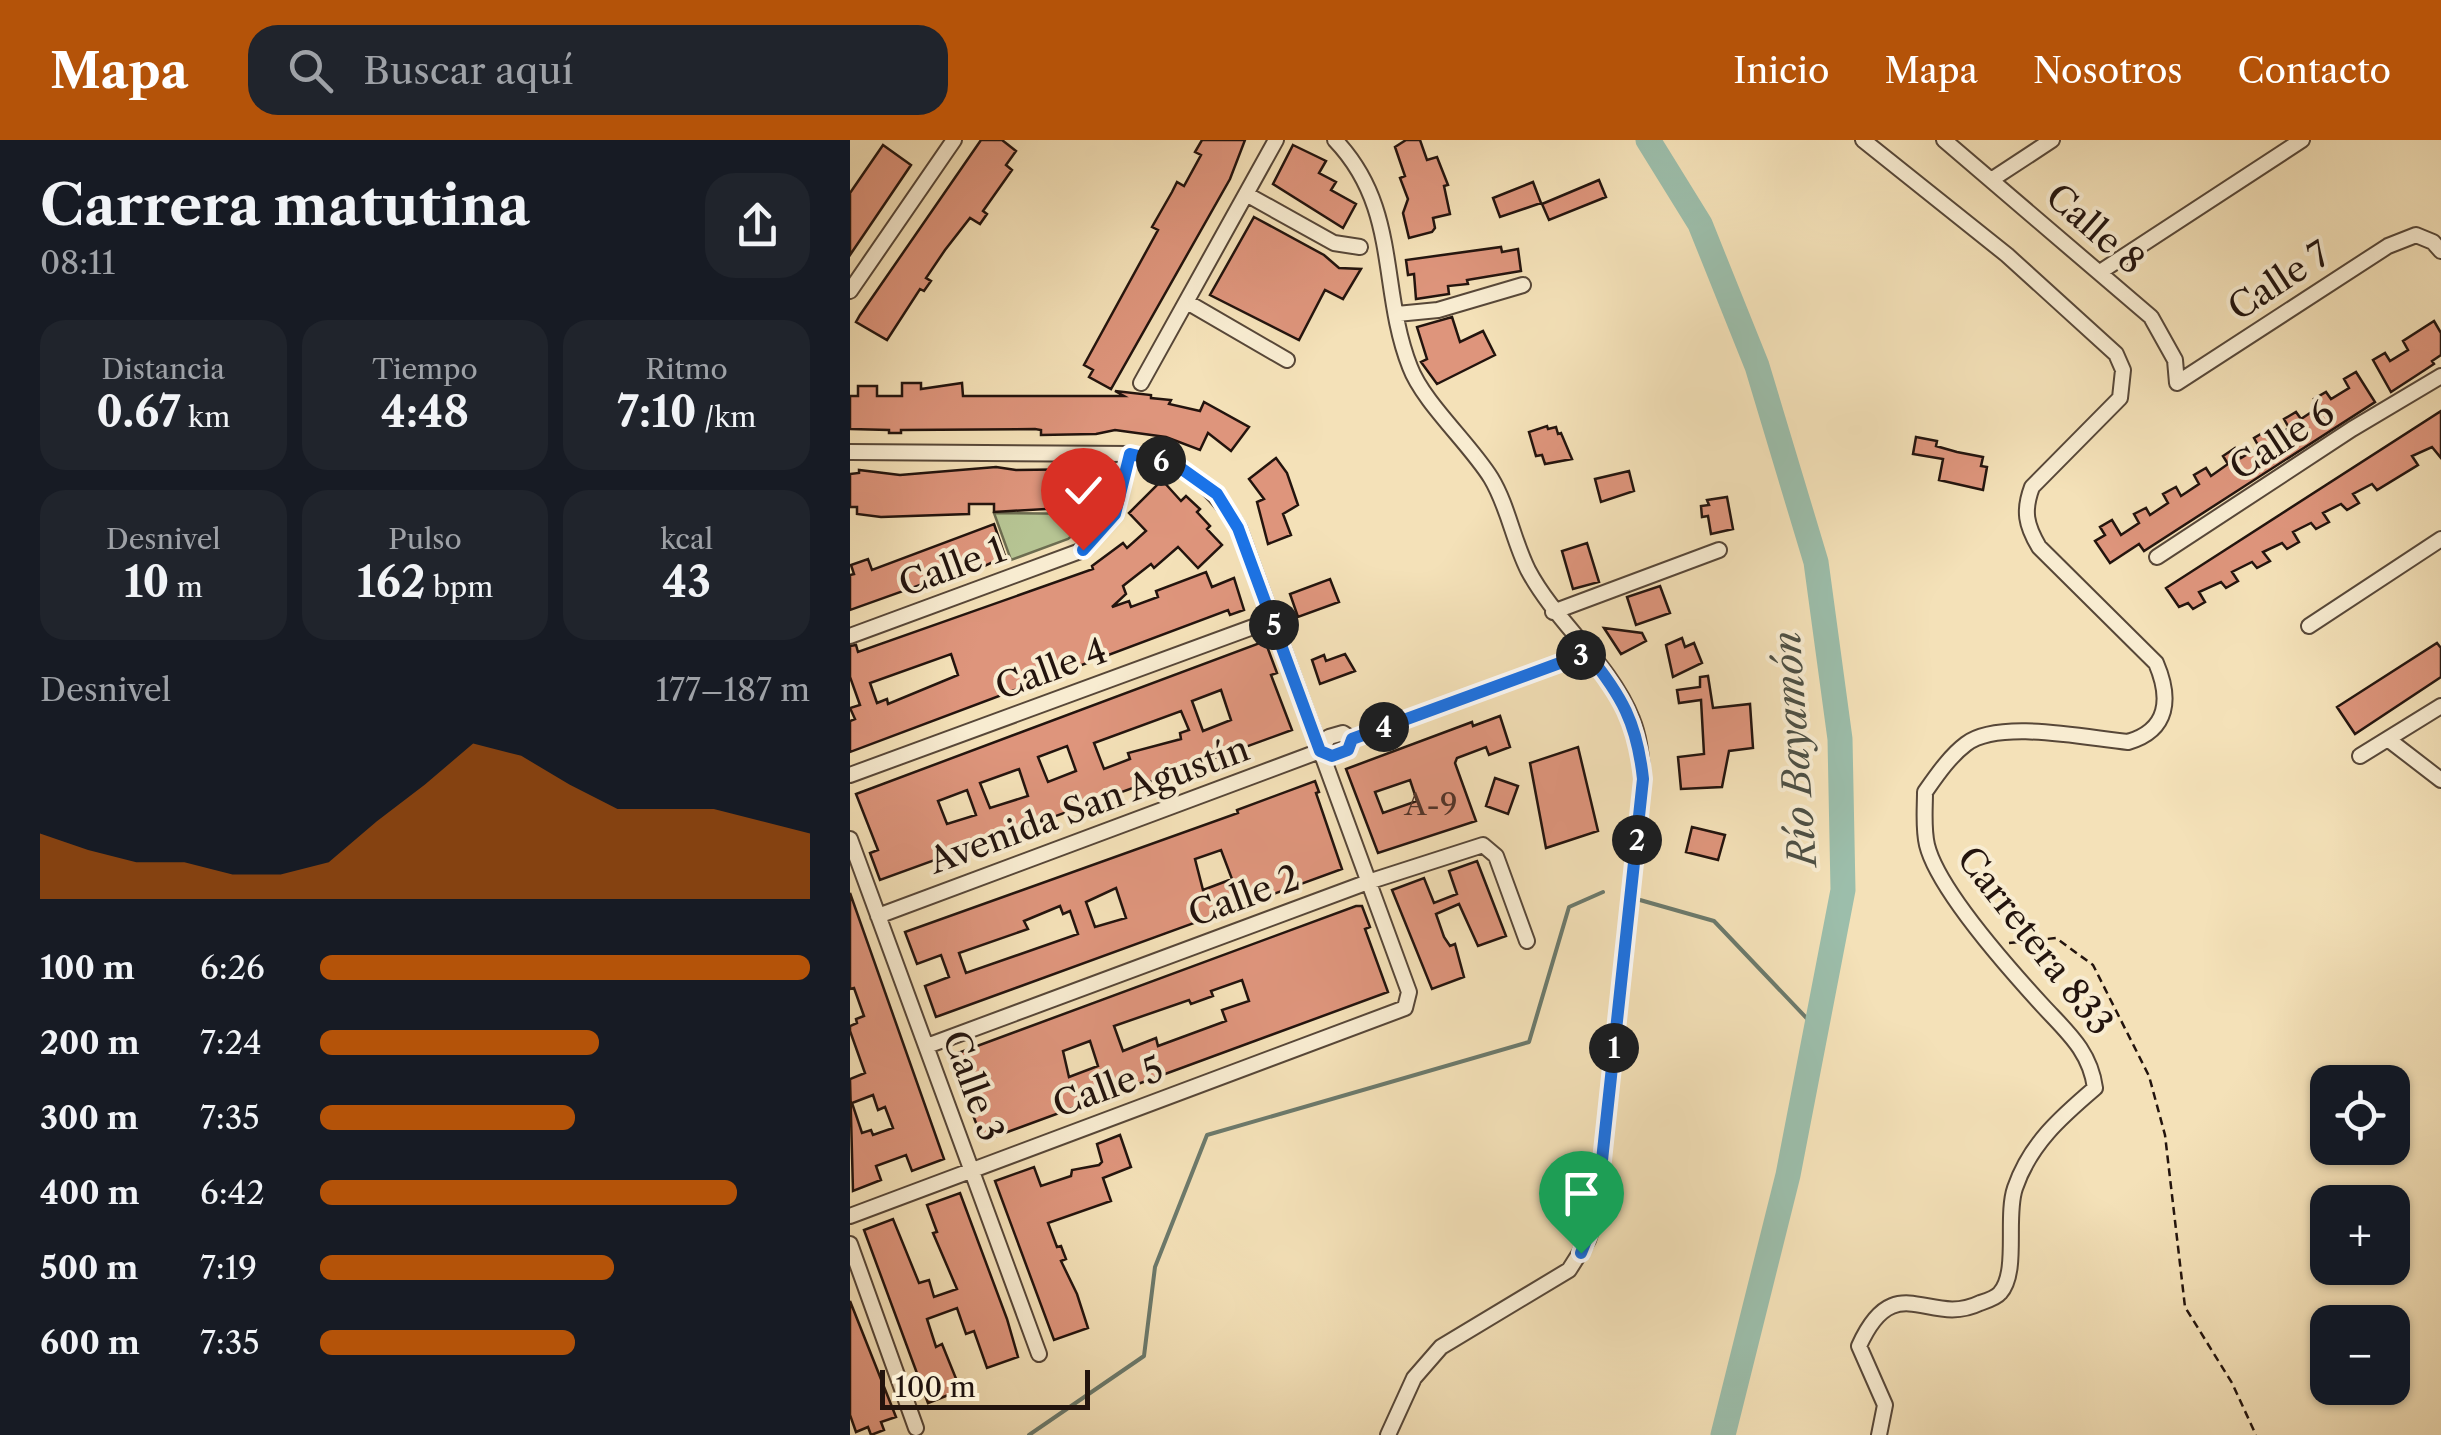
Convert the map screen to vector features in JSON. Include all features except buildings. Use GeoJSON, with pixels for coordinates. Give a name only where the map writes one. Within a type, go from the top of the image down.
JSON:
{"type":"FeatureCollection","features":[{"type":"Feature","properties":{"kind":"street"},"geometry":{"type":"LineString","coordinates":[[850,291],[954,140]]}},
{"type":"Feature","properties":{"kind":"street"},"geometry":{"type":"LineString","coordinates":[[1141,383],[1276,140]]}},
{"type":"Feature","properties":{"kind":"street"},"geometry":{"type":"LineString","coordinates":[[1335,140],[1368,186],[1383,225],[1396,314],[1411,371],[1491,478],[1526,567],[1632,718],[1643,779],[1596,1216],[1588,1240],[1569,1270],[1442,1346],[1414,1378],[1388,1435]]}},
{"type":"Feature","properties":{"kind":"street","name":"Carretera 833"},"geometry":{"type":"LineString","coordinates":[[1864,140],[2104,340],[2123,370],[2120,398],[2032,487],[2025,506],[2029,530],[2039,547],[2156,663],[2165,684],[2166,702],[2160,723],[2145,737],[2128,742],[2019,729],[1982,736],[1967,742],[1925,792],[1927,844],[1938,875],[2082,1048],[2091,1063],[2094,1088],[2046,1130],[2014,1190],[2010,1276],[2000,1294],[1964,1311],[1915,1302],[1889,1306],[1871,1320],[1859,1346],[1885,1405],[1879,1435]]}},
{"type":"Feature","properties":{"kind":"street","name":"Calle 8"},"geometry":{"type":"LineString","coordinates":[[1944,140],[2150,317],[2175,360],[2177,383]]}},
{"type":"Feature","properties":{"kind":"street"},"geometry":{"type":"LineString","coordinates":[[1991,180],[2052,140]]}},
{"type":"Feature","properties":{"kind":"street"},"geometry":{"type":"LineString","coordinates":[[2100,272],[2302,140]]}},
{"type":"Feature","properties":{"kind":"street"},"geometry":{"type":"LineString","coordinates":[[1246,194],[1334,243],[1360,247]]}},
{"type":"Feature","properties":{"kind":"street","name":"Calle 7"},"geometry":{"type":"LineString","coordinates":[[2177,383],[2388,246],[2416,235],[2433,242],[2441,251]]}},
{"type":"Feature","properties":{"kind":"street"},"geometry":{"type":"LineString","coordinates":[[1396,314],[1438,310],[1523,285]]}},
{"type":"Feature","properties":{"kind":"street"},"geometry":{"type":"LineString","coordinates":[[1187,302],[1287,360]]}},
{"type":"Feature","properties":{"kind":"street","name":"Calle 6"},"geometry":{"type":"LineString","coordinates":[[2157,557],[2352,429],[2441,376]]}},
{"type":"Feature","properties":{"kind":"street"},"geometry":{"type":"LineString","coordinates":[[850,452],[1130,454],[1175,464],[1217,494],[1238,528],[1368,882]]}},
{"type":"Feature","properties":{"kind":"street","name":"Calle 1"},"geometry":{"type":"LineString","coordinates":[[850,636],[1083,550],[1115,514],[1130,454]]}},
{"type":"Feature","properties":{"kind":"street"},"geometry":{"type":"LineString","coordinates":[[2308,626],[2441,539]]}},
{"type":"Feature","properties":{"kind":"street"},"geometry":{"type":"LineString","coordinates":[[1554,612],[1719,550]]}},
{"type":"Feature","properties":{"kind":"street","name":"Calle 4"},"geometry":{"type":"LineString","coordinates":[[850,775],[1272,620]]}},
{"type":"Feature","properties":{"kind":"street","name":"Avenida San Agustín"},"geometry":{"type":"LineString","coordinates":[[878,916],[1320,751],[1332,756],[1348,750],[1352,739],[1587,653]]}},
{"type":"Feature","properties":{"kind":"street"},"geometry":{"type":"LineString","coordinates":[[2360,756],[2441,706]]}},
{"type":"Feature","properties":{"kind":"street"},"geometry":{"type":"LineString","coordinates":[[2389,740],[2441,780]]}},
{"type":"Feature","properties":{"kind":"street","name":"Calle 3"},"geometry":{"type":"LineString","coordinates":[[850,839],[1038,1354]]}},
{"type":"Feature","properties":{"kind":"street","name":"Calle 2"},"geometry":{"type":"LineString","coordinates":[[926,1046],[1368,882],[1483,845],[1496,856],[1528,941]]}},
{"type":"Feature","properties":{"kind":"street","name":"Calle 5"},"geometry":{"type":"LineString","coordinates":[[850,1216],[1405,1008],[1409,992],[1368,882]]}},
{"type":"Feature","properties":{"kind":"street"},"geometry":{"type":"LineString","coordinates":[[850,1244],[916,1428]]}},
{"type":"Feature","properties":{"kind":"path"},"geometry":{"type":"LineString","coordinates":[[1992,944],[2056,938],[2093,965],[2121,1016],[2148,1076],[2165,1135],[2185,1307],[2232,1383],[2256,1435]]}},
{"type":"Feature","properties":{"kind":"green space"},"geometry":{"type":"Polygon","coordinates":[[[994,513],[1099,514],[1068,539],[1011,560],[994,513]]]}},
{"type":"Feature","properties":{"kind":"waterway","name":"Río Bayamón"},"geometry":{"type":"LineString","coordinates":[[1648,140],[1700,224],[1757,366],[1816,562],[1840,739],[1843,890],[1788,1175],[1723,1435]]}},
{"type":"Feature","properties":{"kind":"waterway"},"geometry":{"type":"LineString","coordinates":[[1029,1435],[1144,1356],[1155,1267],[1207,1135],[1529,1042],[1569,907],[1603,892]]}},
{"type":"Feature","properties":{"kind":"waterway"},"geometry":{"type":"LineString","coordinates":[[1640,900],[1714,921],[1816,1028]]}},
{"type":"Feature","properties":{"kind":"route"},"geometry":{"type":"LineString","coordinates":[[1083,550],[1115,514],[1130,454],[1175,464],[1217,494],[1238,528],[1320,751],[1332,756],[1348,750],[1352,739],[1587,653],[1609,681],[1632,718],[1643,779],[1596,1216],[1581,1253]]}}]}
